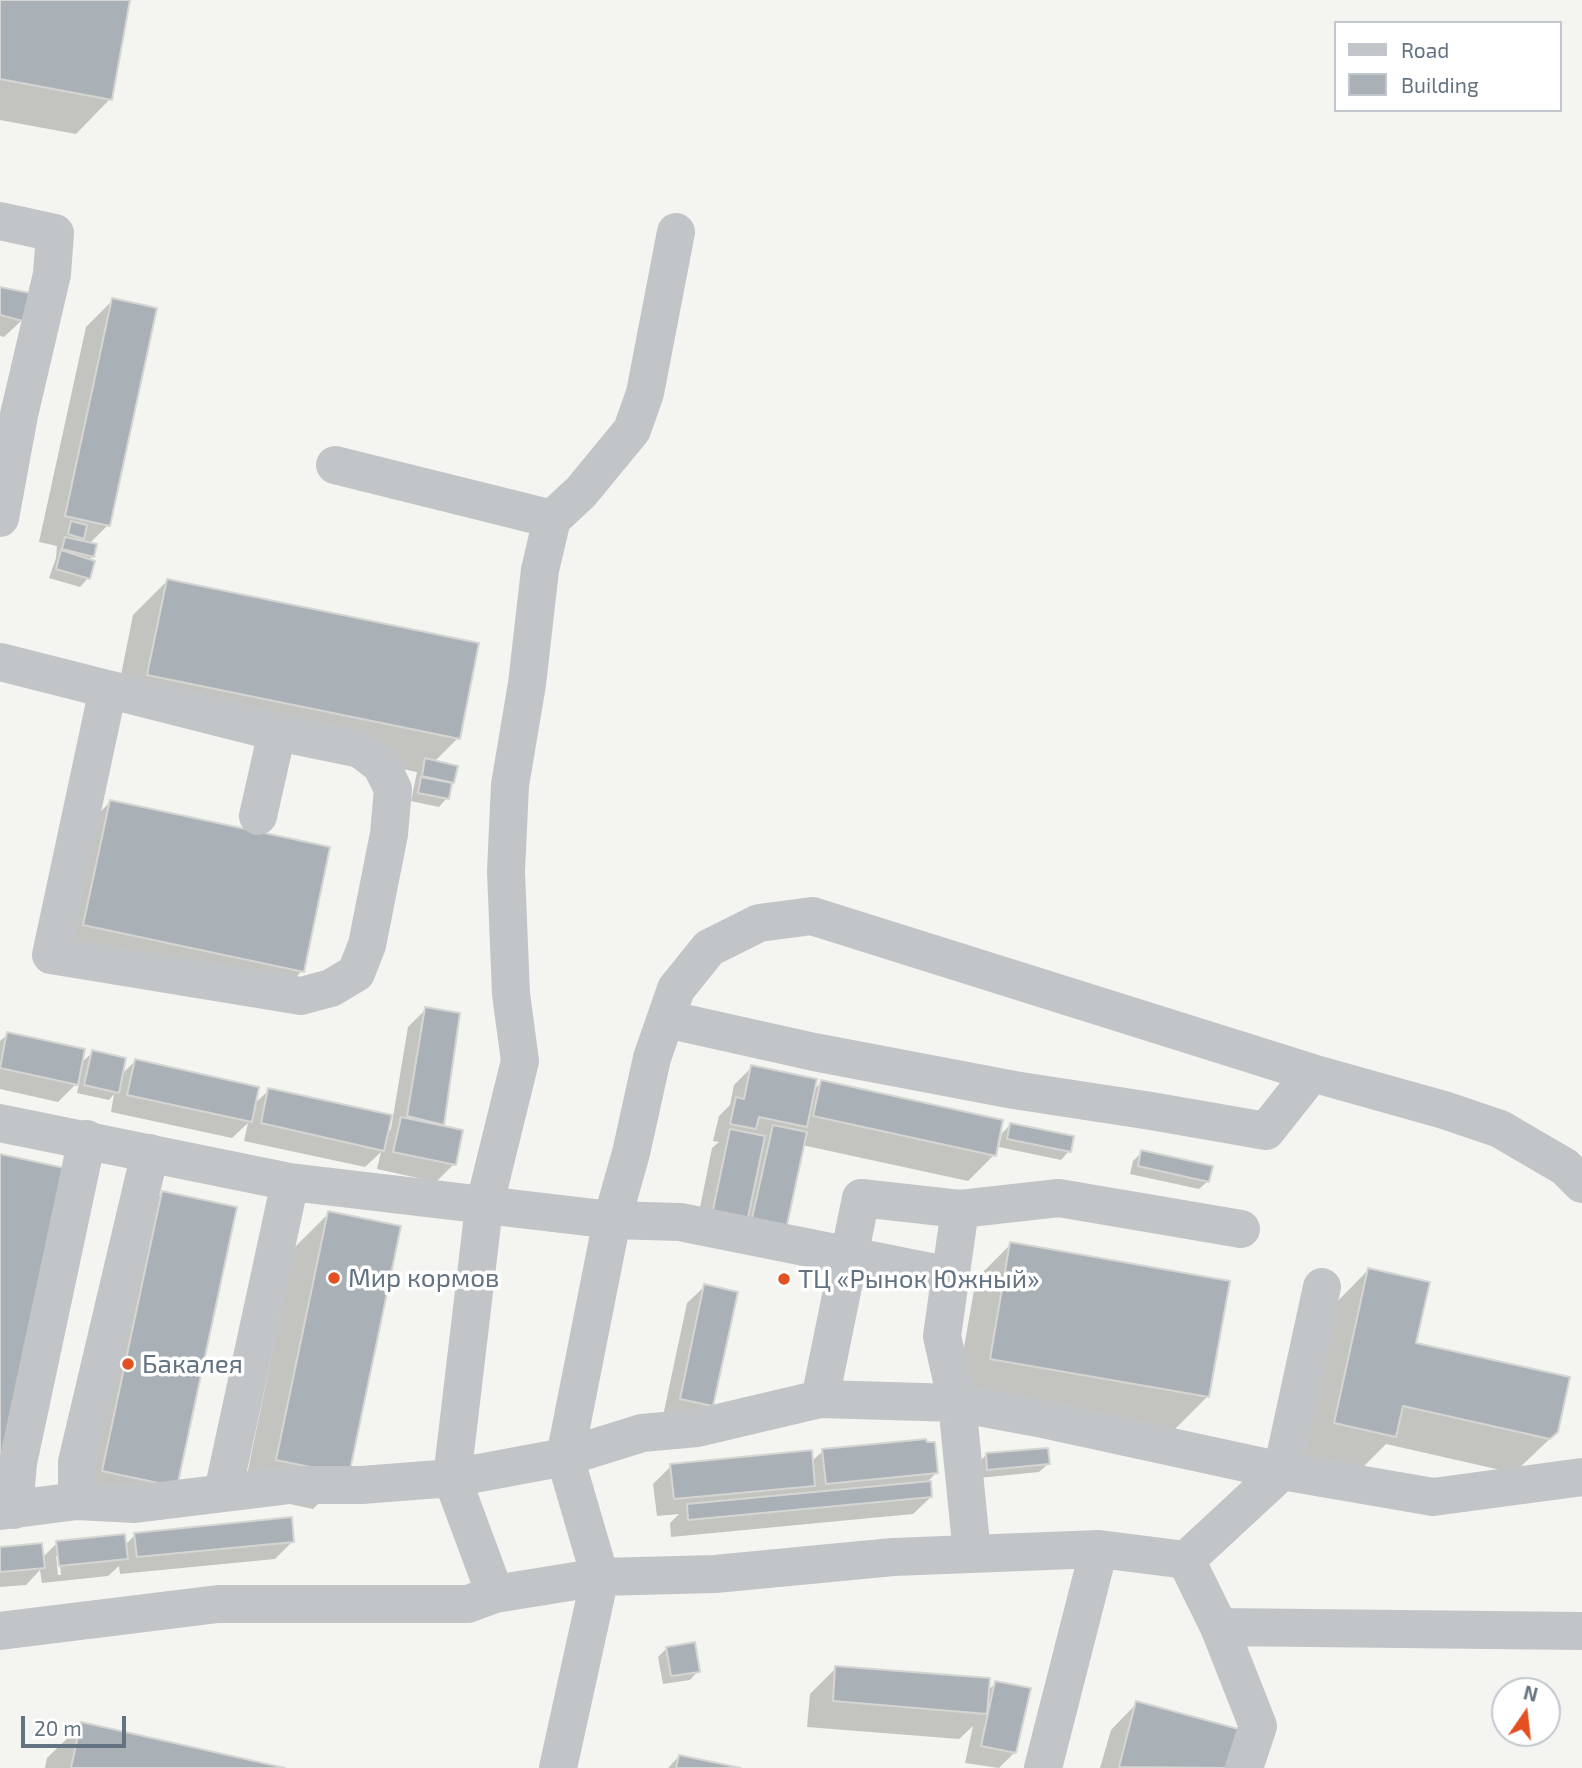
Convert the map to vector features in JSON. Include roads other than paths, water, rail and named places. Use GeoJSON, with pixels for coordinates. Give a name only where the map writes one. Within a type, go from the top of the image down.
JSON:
{"type":"FeatureCollection","features":[{"type":"Feature","properties":{"kind":"lane"},"geometry":{"type":"LineString","coordinates":[[0,221],[55,233],[52,274],[9,413],[0,518]]}},
{"type":"Feature","properties":{"kind":"lane"},"geometry":{"type":"LineString","coordinates":[[495,1594],[452,1478],[484,1207],[520,1060],[511,994],[507,884],[510,785],[527,684],[540,570],[552,519],[581,492],[632,430],[645,393],[676,232]]}},
{"type":"Feature","properties":{"kind":"lane"},"geometry":{"type":"LineString","coordinates":[[334,465],[552,519]]}},
{"type":"Feature","properties":{"kind":"lane"},"geometry":{"type":"LineString","coordinates":[[0,662],[108,689],[277,732],[360,749],[381,765],[393,789],[389,834],[367,945],[356,973],[331,988],[301,996],[51,955],[108,689]]}},
{"type":"Feature","properties":{"kind":"lane"},"geometry":{"type":"LineString","coordinates":[[258,816],[277,732]]}},
{"type":"Feature","properties":{"kind":"lane"},"geometry":{"type":"LineString","coordinates":[[558,1768],[600,1577],[565,1457],[612,1220],[631,1153],[652,1058],[676,989],[709,948],[759,923],[812,916],[1312,1073],[1444,1110],[1500,1129],[1566,1167],[1582,1184]]}},
{"type":"Feature","properties":{"kind":"lane"},"geometry":{"type":"LineString","coordinates":[[666,1019],[814,1052],[1014,1090],[1265,1131],[1312,1073]]}},
{"type":"Feature","properties":{"kind":"lane"},"geometry":{"type":"LineString","coordinates":[[0,1123],[290,1182],[484,1207],[612,1220],[680,1222],[950,1276]]}},
{"type":"Feature","properties":{"kind":"lane"},"geometry":{"type":"LineString","coordinates":[[88,1139],[7,1510],[77,1501],[135,1504],[290,1485],[362,1485],[452,1478],[565,1457],[642,1433],[696,1427],[820,1399],[957,1403],[1282,1471],[1433,1497],[1582,1477]]}},
{"type":"Feature","properties":{"kind":"lane"},"geometry":{"type":"LineString","coordinates":[[77,1501],[78,1462],[150,1153]]}},
{"type":"Feature","properties":{"kind":"lane"},"geometry":{"type":"LineString","coordinates":[[223,1492],[290,1182]]}},
{"type":"Feature","properties":{"kind":"lane"},"geometry":{"type":"LineString","coordinates":[[820,1399],[861,1198],[960,1209],[1059,1198],[1241,1229]]}},
{"type":"Feature","properties":{"kind":"lane"},"geometry":{"type":"LineString","coordinates":[[960,1209],[942,1336],[957,1403],[972,1554]]}},
{"type":"Feature","properties":{"kind":"lane"},"geometry":{"type":"LineString","coordinates":[[1186,1560],[1282,1471],[1322,1287]]}},
{"type":"Feature","properties":{"kind":"lane"},"geometry":{"type":"LineString","coordinates":[[0,1631],[218,1604],[468,1604],[495,1594],[600,1577],[715,1574],[893,1557],[1099,1549],[1186,1560]]}},
{"type":"Feature","properties":{"kind":"lane"},"geometry":{"type":"LineString","coordinates":[[1044,1768],[1099,1549]]}},
{"type":"Feature","properties":{"kind":"lane"},"geometry":{"type":"LineString","coordinates":[[1186,1560],[1219,1627],[1258,1726],[1244,1768]]}},
{"type":"Feature","properties":{"kind":"lane"},"geometry":{"type":"LineString","coordinates":[[1219,1627],[1582,1631]]}},
{"type":"Feature","properties":{"kind":"place","name":"Мир кормов"},"geometry":{"type":"Point","coordinates":[334,1278]}},
{"type":"Feature","properties":{"kind":"place","name":"ТЦ «Рынок Южный»"},"geometry":{"type":"Point","coordinates":[784,1279]}},
{"type":"Feature","properties":{"kind":"place","name":"Бакалея"},"geometry":{"type":"Point","coordinates":[128,1364]}}]}
